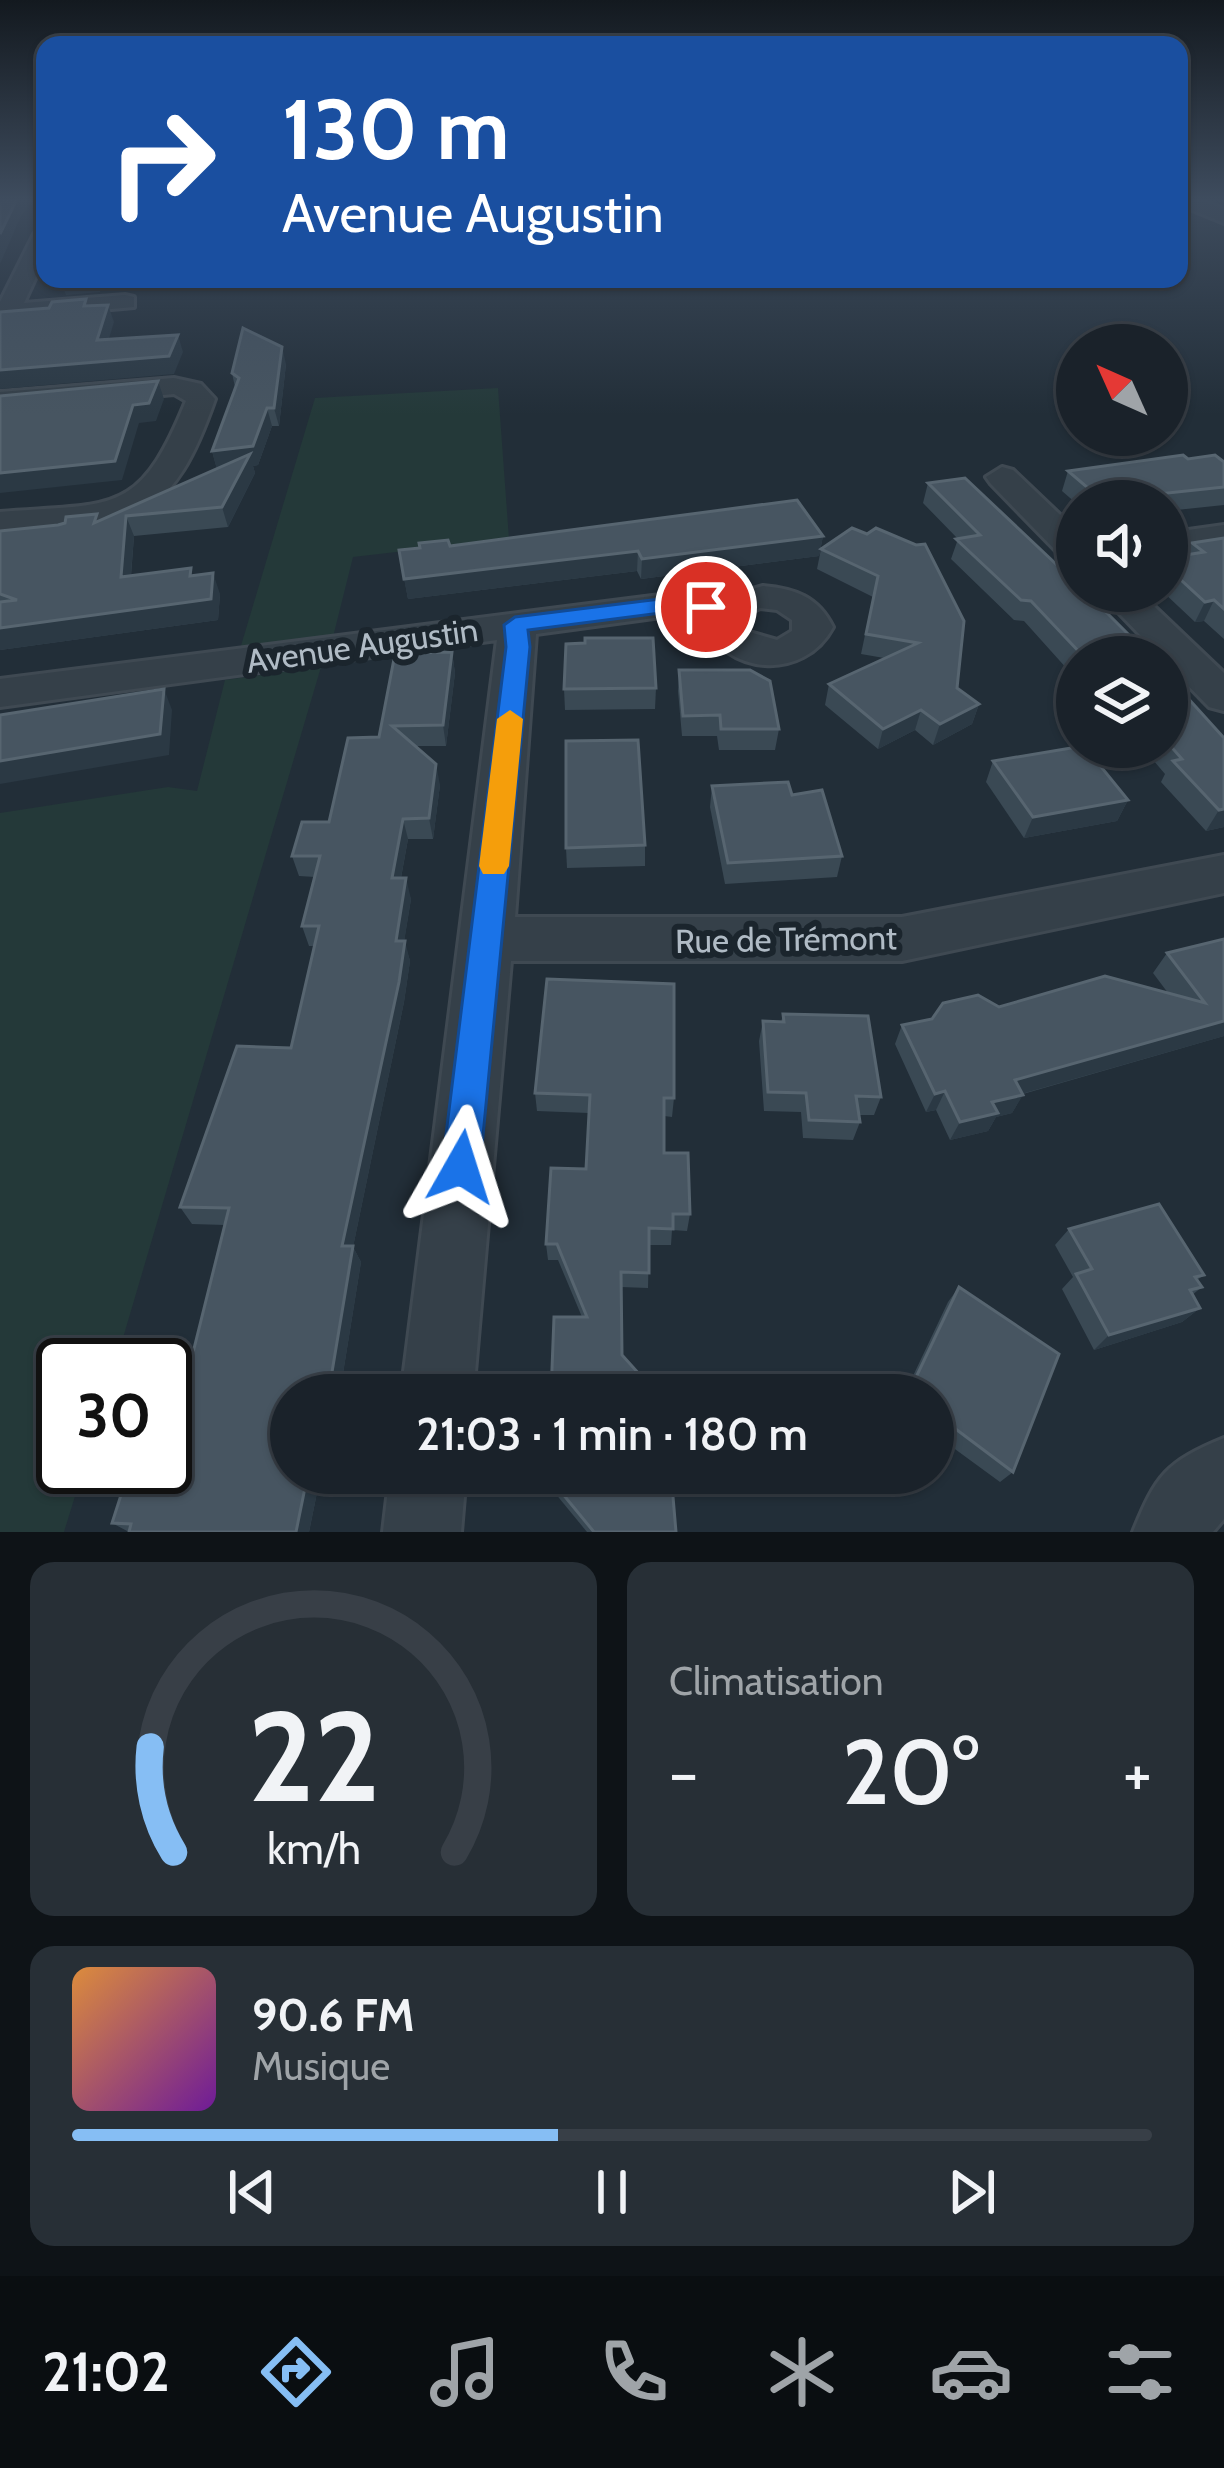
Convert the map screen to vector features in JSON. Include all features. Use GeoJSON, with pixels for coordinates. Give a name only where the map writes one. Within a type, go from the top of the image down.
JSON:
{"type":"FeatureCollection","features":[{"type":"Feature","properties":{"kind":"street"},"geometry":{"type":"LineString","coordinates":[[21,272],[4,311],[125,302]]}},
{"type":"Feature","properties":{"kind":"street"},"geometry":{"type":"LineString","coordinates":[[0,401],[174,386],[191,390],[201,399],[160,483],[146,495],[108,510],[0,522]]}},
{"type":"Feature","properties":{"kind":"street"},"geometry":{"type":"LineString","coordinates":[[1002,477],[1056,530]]}},
{"type":"Feature","properties":{"kind":"street"},"geometry":{"type":"LineString","coordinates":[[1188,541],[1224,535]]}},
{"type":"Feature","properties":{"kind":"street","name":"Avenue Augustin"},"geometry":{"type":"LineString","coordinates":[[0,694],[676,604],[724,611]]}},
{"type":"Feature","properties":{"kind":"street"},"geometry":{"type":"LineString","coordinates":[[1138,612],[1224,698]]}},
{"type":"Feature","properties":{"kind":"street"},"geometry":{"type":"LineString","coordinates":[[439,1374],[518,647],[515,625]]}},
{"type":"Feature","properties":{"kind":"street","name":"Rue de Trémont"},"geometry":{"type":"LineString","coordinates":[[486,939],[902,939],[1224,874]]}},
{"type":"Feature","properties":{"kind":"street"},"geometry":{"type":"LineString","coordinates":[[1172,1532],[1181,1508],[1199,1486],[1224,1476]]}},
{"type":"Feature","properties":{"kind":"street"},"geometry":{"type":"LineString","coordinates":[[422,1532],[426,1494]]}},
{"type":"Feature","properties":{"kind":"green space"},"geometry":{"type":"Polygon","coordinates":[[[498,388],[509,539],[353,557],[333,637],[240,649],[315,398],[498,388]]]}},
{"type":"Feature","properties":{"kind":"green space"},"geometry":{"type":"Polygon","coordinates":[[[321,667],[123,1338],[36,1338],[36,1494],[76,1494],[64,1532],[0,1532],[0,813],[168,787],[197,791],[225,680],[321,667]]]}},
{"type":"Feature","properties":{"kind":"building"},"geometry":{"type":"Polygon","coordinates":[[[86,299],[84,306],[108,305],[97,340],[178,335],[169,356],[0,370],[0,312],[86,299]]]}},
{"type":"Feature","properties":{"kind":"building"},"geometry":{"type":"Polygon","coordinates":[[[243,328],[282,347],[274,408],[267,408],[253,446],[212,451],[239,378],[232,373],[243,328]]]}},
{"type":"Feature","properties":{"kind":"building"},"geometry":{"type":"Polygon","coordinates":[[[158,381],[149,403],[133,405],[115,461],[0,473],[0,396],[158,381]]]}},
{"type":"Feature","properties":{"kind":"building"},"geometry":{"type":"Polygon","coordinates":[[[250,454],[222,507],[126,516],[121,577],[191,568],[190,576],[213,573],[211,599],[0,628],[0,602],[17,600],[0,594],[0,531],[58,525],[66,517],[97,514],[94,523],[250,454]]]}},
{"type":"Feature","properties":{"kind":"building"},"geometry":{"type":"Polygon","coordinates":[[[1215,455],[1224,462],[1224,487],[1188,491],[1188,480],[1079,480],[1068,471],[1215,455]]]}},
{"type":"Feature","properties":{"kind":"building"},"geometry":{"type":"Polygon","coordinates":[[[965,478],[1056,564],[1056,612],[1106,612],[1130,636],[1064,636],[1031,601],[1021,600],[956,539],[980,535],[928,483],[965,478]]]}},
{"type":"Feature","properties":{"kind":"building"},"geometry":{"type":"Polygon","coordinates":[[[797,500],[823,536],[642,559],[638,551],[404,579],[399,550],[420,548],[419,543],[448,540],[450,546],[797,500]]]}},
{"type":"Feature","properties":{"kind":"building"},"geometry":{"type":"Polygon","coordinates":[[[852,528],[867,534],[876,528],[916,545],[925,544],[964,621],[957,688],[979,704],[940,724],[921,710],[883,729],[829,684],[918,643],[866,634],[878,576],[821,549],[852,528]]]}},
{"type":"Feature","properties":{"kind":"building"},"geometry":{"type":"Polygon","coordinates":[[[1224,538],[1224,609],[1214,600],[1205,602],[1188,586],[1188,555],[1204,552],[1192,543],[1224,538]]]}},
{"type":"Feature","properties":{"kind":"building"},"geometry":{"type":"Polygon","coordinates":[[[585,638],[653,638],[656,688],[564,689],[566,644],[585,643],[585,638]]]}},
{"type":"Feature","properties":{"kind":"building"},"geometry":{"type":"Polygon","coordinates":[[[452,652],[443,725],[392,726],[436,764],[429,818],[403,819],[392,878],[406,878],[396,941],[405,941],[342,1246],[353,1246],[332,1374],[270,1374],[270,1494],[304,1494],[296,1532],[129,1532],[131,1524],[112,1523],[121,1494],[192,1494],[192,1357],[229,1208],[180,1207],[237,1046],[291,1048],[319,926],[302,926],[320,856],[292,856],[302,822],[329,822],[348,738],[379,737],[394,659],[410,658],[413,653],[452,652]]]}},
{"type":"Feature","properties":{"kind":"building"},"geometry":{"type":"Polygon","coordinates":[[[679,670],[750,670],[770,681],[779,729],[721,729],[720,715],[683,716],[679,670]]]}},
{"type":"Feature","properties":{"kind":"building"},"geometry":{"type":"Polygon","coordinates":[[[164,689],[160,734],[0,761],[0,715],[164,689]]]}},
{"type":"Feature","properties":{"kind":"building"},"geometry":{"type":"Polygon","coordinates":[[[1188,698],[1224,738],[1224,809],[1219,810],[1180,768],[1188,768],[1188,698]]]}},
{"type":"Feature","properties":{"kind":"building"},"geometry":{"type":"Polygon","coordinates":[[[638,740],[645,845],[566,848],[566,741],[638,740]]]}},
{"type":"Feature","properties":{"kind":"building"},"geometry":{"type":"Polygon","coordinates":[[[1056,750],[1056,768],[1102,768],[1128,800],[1033,817],[993,761],[1056,750]]]}},
{"type":"Feature","properties":{"kind":"building"},"geometry":{"type":"Polygon","coordinates":[[[788,782],[792,795],[822,790],[842,856],[728,863],[712,786],[788,782]]]}},
{"type":"Feature","properties":{"kind":"building"},"geometry":{"type":"Polygon","coordinates":[[[1224,939],[1224,1021],[1015,1080],[1023,1095],[992,1102],[998,1113],[960,1122],[945,1091],[935,1094],[902,1025],[932,1019],[943,1003],[978,995],[999,1007],[1105,976],[1205,1003],[1167,953],[1224,939]]]}},
{"type":"Feature","properties":{"kind":"building"},"geometry":{"type":"Polygon","coordinates":[[[547,979],[674,984],[674,1098],[664,1098],[664,1153],[688,1153],[690,1214],[673,1214],[673,1229],[649,1228],[649,1273],[621,1272],[622,1355],[639,1374],[552,1374],[554,1317],[587,1317],[557,1244],[546,1244],[551,1168],[586,1169],[590,1095],[535,1093],[547,979]]]}},
{"type":"Feature","properties":{"kind":"building"},"geometry":{"type":"Polygon","coordinates":[[[783,1014],[868,1016],[881,1097],[856,1096],[860,1122],[809,1120],[806,1093],[768,1092],[763,1021],[784,1022],[783,1014]]]}},
{"type":"Feature","properties":{"kind":"building"},"geometry":{"type":"Polygon","coordinates":[[[1159,1204],[1204,1275],[1195,1277],[1202,1287],[1190,1290],[1200,1308],[1109,1335],[1076,1274],[1092,1269],[1069,1229],[1159,1204]]]}},
{"type":"Feature","properties":{"kind":"building"},"geometry":{"type":"Polygon","coordinates":[[[959,1287],[1059,1354],[1013,1472],[954,1428],[954,1374],[918,1374],[959,1287]]]}},
{"type":"Feature","properties":{"kind":"building"},"geometry":{"type":"Polygon","coordinates":[[[563,1494],[673,1494],[676,1532],[594,1532],[563,1494]]]}},
{"type":"Feature","properties":{"kind":"slow traffic"},"geometry":{"type":"LineString","coordinates":[[494,866],[510,719]]}},
{"type":"Feature","properties":{"kind":"route"},"geometry":{"type":"LineString","coordinates":[[461,1167],[518,647],[515,625],[676,604],[706,607]]}}]}
